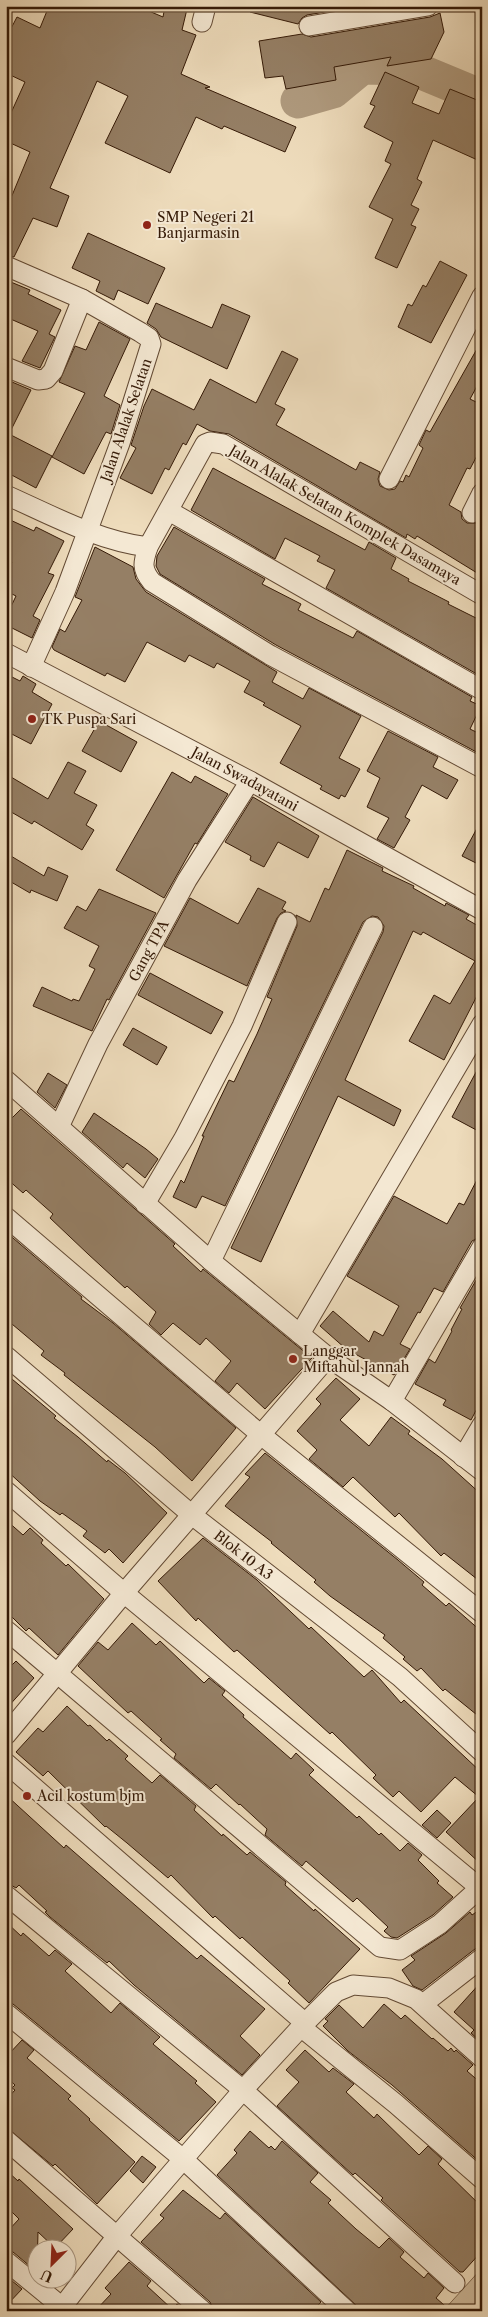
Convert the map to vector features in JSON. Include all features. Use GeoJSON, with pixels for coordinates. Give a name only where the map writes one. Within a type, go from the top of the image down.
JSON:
{"type":"FeatureCollection","features":[{"type":"Feature","properties":{"kind":"street"},"geometry":{"type":"LineString","coordinates":[[309,26],[428,6]]}},
{"type":"Feature","properties":{"kind":"street"},"geometry":{"type":"LineString","coordinates":[[6,266],[82,300],[53,370],[46,379],[38,380],[6,367]]}},
{"type":"Feature","properties":{"kind":"street"},"geometry":{"type":"LineString","coordinates":[[389,480],[482,296]]}},
{"type":"Feature","properties":{"kind":"street","name":"Jalan Alalak Selatan"},"geometry":{"type":"LineString","coordinates":[[31,667],[65,592],[120,443],[151,344],[149,338],[140,332],[82,300]]}},
{"type":"Feature","properties":{"kind":"street","name":"Jalan Alalak Selatan Komplek Dasamaya"},"geometry":{"type":"LineString","coordinates":[[148,547],[205,444],[210,442],[223,444],[482,595]]}},
{"type":"Feature","properties":{"kind":"street"},"geometry":{"type":"LineString","coordinates":[[472,513],[482,493]]}},
{"type":"Feature","properties":{"kind":"street"},"geometry":{"type":"LineString","coordinates":[[6,495],[88,530],[130,544],[148,547],[144,558],[144,572],[152,582],[270,655],[482,768]]}},
{"type":"Feature","properties":{"kind":"street"},"geometry":{"type":"LineString","coordinates":[[169,511],[482,690]]}},
{"type":"Feature","properties":{"kind":"street","name":"Jalan Swadayatani"},"geometry":{"type":"LineString","coordinates":[[6,653],[250,781],[482,910]]}},
{"type":"Feature","properties":{"kind":"street","name":"Gang TPA"},"geometry":{"type":"LineString","coordinates":[[59,1127],[98,1044],[187,880],[250,781]]}},
{"type":"Feature","properties":{"kind":"street"},"geometry":{"type":"LineString","coordinates":[[145,1204],[184,1138],[242,1026],[287,922]]}},
{"type":"Feature","properties":{"kind":"street"},"geometry":{"type":"LineString","coordinates":[[211,1261],[373,927]]}},
{"type":"Feature","properties":{"kind":"street"},"geometry":{"type":"LineString","coordinates":[[300,1334],[482,1024]]}},
{"type":"Feature","properties":{"kind":"street"},"geometry":{"type":"LineString","coordinates":[[9,1088],[59,1127],[211,1261],[328,1357],[392,1401],[482,1471]]}},
{"type":"Feature","properties":{"kind":"street"},"geometry":{"type":"LineString","coordinates":[[6,1218],[260,1434],[482,1613]]}},
{"type":"Feature","properties":{"kind":"street"},"geometry":{"type":"LineString","coordinates":[[392,1401],[482,1247]]}},
{"type":"Feature","properties":{"kind":"street","name":"Blok 10 A3"},"geometry":{"type":"LineString","coordinates":[[6,1356],[192,1514],[400,1677],[482,1752]]}},
{"type":"Feature","properties":{"kind":"street"},"geometry":{"type":"LineString","coordinates":[[6,1735],[124,1593],[328,1357]]}},
{"type":"Feature","properties":{"kind":"street"},"geometry":{"type":"LineString","coordinates":[[463,1457],[482,1426]]}},
{"type":"Feature","properties":{"kind":"street"},"geometry":{"type":"LineString","coordinates":[[6,1491],[124,1593],[481,1887],[440,1924],[400,1950],[380,1947],[6,1630]]}},
{"type":"Feature","properties":{"kind":"street"},"geometry":{"type":"LineString","coordinates":[[6,1762],[302,2024],[482,2178]]}},
{"type":"Feature","properties":{"kind":"street"},"geometry":{"type":"LineString","coordinates":[[6,1895],[243,2090],[455,2283]]}},
{"type":"Feature","properties":{"kind":"street"},"geometry":{"type":"LineString","coordinates":[[424,2004],[482,1958]]}},
{"type":"Feature","properties":{"kind":"street"},"geometry":{"type":"LineString","coordinates":[[6,2261],[63,2309],[117,2236],[183,2159],[302,2024],[336,1992],[354,1985],[389,1988],[416,1998],[482,2058]]}},
{"type":"Feature","properties":{"kind":"street"},"geometry":{"type":"LineString","coordinates":[[6,2014],[183,2159],[347,2311]]}},
{"type":"Feature","properties":{"kind":"street"},"geometry":{"type":"LineString","coordinates":[[6,2140],[203,2311]]}},
{"type":"Feature","properties":{"kind":"shaded area"},"geometry":{"type":"Polygon","coordinates":[[[482,2268],[482,2311],[443,2311],[482,2268]]]}},
{"type":"Feature","properties":{"kind":"building"},"geometry":{"type":"Polygon","coordinates":[[[49,6],[137,6],[163,17],[165,6],[187,9],[182,30],[196,35],[181,74],[210,87],[205,88],[296,127],[285,152],[224,126],[222,129],[196,117],[170,173],[105,143],[128,96],[97,81],[50,188],[69,196],[57,227],[33,218],[14,257],[6,255],[6,210],[30,152],[6,141],[6,124],[25,82],[6,73],[6,38],[17,17],[40,28],[49,6]]]}},
{"type":"Feature","properties":{"kind":"building"},"geometry":{"type":"Polygon","coordinates":[[[251,6],[342,6],[343,9],[307,15],[298,24],[250,12],[251,6]]]}},
{"type":"Feature","properties":{"kind":"building"},"geometry":{"type":"Polygon","coordinates":[[[440,13],[444,32],[431,59],[387,66],[391,57],[334,67],[336,80],[286,89],[283,76],[265,78],[259,41],[302,34],[311,37],[430,17],[440,13]]]}},
{"type":"Feature","properties":{"kind":"building"},"geometry":{"type":"Polygon","coordinates":[[[385,72],[419,87],[412,103],[439,114],[450,89],[482,102],[482,162],[433,140],[417,179],[422,182],[411,205],[419,209],[411,225],[416,227],[397,268],[375,258],[393,219],[369,207],[391,164],[385,161],[393,142],[364,127],[375,106],[370,104],[385,72]]]}},
{"type":"Feature","properties":{"kind":"building"},"geometry":{"type":"Polygon","coordinates":[[[88,233],[165,268],[148,304],[118,290],[114,300],[96,291],[100,281],[72,268],[88,233]]]}},
{"type":"Feature","properties":{"kind":"building"},"geometry":{"type":"Polygon","coordinates":[[[440,261],[467,275],[431,343],[398,327],[408,304],[412,306],[423,285],[426,287],[440,261]]]}},
{"type":"Feature","properties":{"kind":"building"},"geometry":{"type":"Polygon","coordinates":[[[6,280],[30,290],[28,294],[61,310],[49,334],[55,337],[40,368],[22,361],[38,331],[6,317],[6,280]]]}},
{"type":"Feature","properties":{"kind":"building"},"geometry":{"type":"Polygon","coordinates":[[[156,303],[212,328],[222,304],[250,316],[227,369],[161,337],[156,329],[147,323],[156,303]]]}},
{"type":"Feature","properties":{"kind":"building"},"geometry":{"type":"Polygon","coordinates":[[[99,322],[130,339],[104,396],[120,405],[111,434],[106,432],[84,474],[52,457],[85,393],[59,382],[75,346],[86,350],[99,322]]]}},
{"type":"Feature","properties":{"kind":"building"},"geometry":{"type":"Polygon","coordinates":[[[482,340],[482,377],[470,399],[482,405],[482,446],[470,469],[467,468],[449,505],[461,512],[462,519],[467,523],[482,525],[482,576],[417,536],[415,539],[407,534],[406,538],[229,434],[210,431],[197,424],[186,445],[183,443],[169,470],[165,468],[152,494],[120,478],[136,448],[131,445],[144,406],[152,389],[194,410],[210,379],[256,403],[282,351],[298,359],[275,404],[285,409],[276,425],[356,470],[360,462],[380,472],[378,479],[380,486],[389,490],[395,489],[400,481],[403,482],[406,475],[409,477],[423,448],[419,445],[426,430],[430,432],[482,340]]]}},
{"type":"Feature","properties":{"kind":"building"},"geometry":{"type":"Polygon","coordinates":[[[12,382],[31,390],[9,434],[52,456],[36,488],[6,472],[6,393],[12,382]]]}},
{"type":"Feature","properties":{"kind":"building"},"geometry":{"type":"Polygon","coordinates":[[[213,468],[365,550],[369,542],[396,558],[391,569],[409,579],[408,581],[482,621],[482,677],[326,588],[335,570],[317,561],[320,556],[285,538],[275,559],[191,510],[213,468]]]}},
{"type":"Feature","properties":{"kind":"building"},"geometry":{"type":"Polygon","coordinates":[[[6,518],[34,531],[36,527],[64,541],[48,573],[54,575],[33,616],[40,620],[32,638],[6,625],[6,617],[16,596],[6,591],[6,574],[12,562],[6,558],[6,518]]]}},
{"type":"Feature","properties":{"kind":"building"},"geometry":{"type":"Polygon","coordinates":[[[174,527],[265,579],[262,584],[301,604],[298,610],[353,638],[357,631],[472,697],[470,701],[481,706],[470,729],[482,735],[482,755],[276,645],[160,574],[156,566],[157,556],[174,527]]]}},
{"type":"Feature","properties":{"kind":"building"},"geometry":{"type":"Polygon","coordinates":[[[95,547],[133,567],[136,579],[146,592],[277,672],[272,682],[303,699],[309,688],[361,716],[339,758],[360,769],[345,797],[341,795],[339,799],[320,789],[322,786],[280,763],[301,726],[244,692],[250,681],[217,663],[214,668],[189,655],[185,662],[147,642],[125,682],[107,673],[105,676],[54,650],[52,647],[60,629],[65,632],[82,600],[75,597],[95,547]]]}},
{"type":"Feature","properties":{"kind":"building"},"geometry":{"type":"Polygon","coordinates":[[[6,674],[20,681],[23,676],[36,684],[32,692],[52,704],[31,744],[6,731],[6,674]]]}},
{"type":"Feature","properties":{"kind":"building"},"geometry":{"type":"Polygon","coordinates":[[[99,721],[137,742],[121,772],[82,751],[99,721]]]}},
{"type":"Feature","properties":{"kind":"building"},"geometry":{"type":"Polygon","coordinates":[[[388,731],[438,757],[433,767],[458,780],[447,799],[422,785],[405,817],[410,820],[394,848],[377,839],[389,818],[367,807],[380,778],[367,771],[388,731]]]}},
{"type":"Feature","properties":{"kind":"building"},"geometry":{"type":"Polygon","coordinates":[[[68,762],[86,771],[74,793],[97,805],[86,825],[94,830],[82,850],[34,821],[32,824],[6,809],[6,774],[48,799],[68,762]]]}},
{"type":"Feature","properties":{"kind":"building"},"geometry":{"type":"Polygon","coordinates":[[[172,772],[191,783],[195,776],[228,794],[197,844],[195,843],[164,898],[116,870],[172,772]]]}},
{"type":"Feature","properties":{"kind":"building"},"geometry":{"type":"Polygon","coordinates":[[[253,797],[319,836],[308,858],[278,842],[264,867],[250,860],[251,856],[225,842],[253,797]]]}},
{"type":"Feature","properties":{"kind":"building"},"geometry":{"type":"Polygon","coordinates":[[[482,819],[482,866],[462,856],[482,819]]]}},
{"type":"Feature","properties":{"kind":"building"},"geometry":{"type":"Polygon","coordinates":[[[347,850],[383,868],[382,871],[414,886],[413,888],[445,906],[446,903],[469,915],[466,919],[482,928],[482,986],[444,1060],[409,1041],[434,995],[450,1004],[475,961],[423,932],[421,935],[413,931],[345,1080],[401,1110],[394,1126],[338,1096],[261,1262],[231,1248],[383,932],[384,926],[378,917],[372,916],[363,922],[225,1206],[202,1196],[196,1208],[173,1197],[181,1180],[184,1183],[204,1136],[202,1136],[229,1080],[234,1082],[257,1034],[272,999],[267,997],[297,926],[296,915],[310,922],[325,888],[329,890],[347,850]]]}},
{"type":"Feature","properties":{"kind":"building"},"geometry":{"type":"Polygon","coordinates":[[[6,853],[44,876],[48,867],[68,876],[57,901],[31,890],[30,893],[6,879],[6,853]]]}},
{"type":"Feature","properties":{"kind":"building"},"geometry":{"type":"Polygon","coordinates":[[[258,888],[286,902],[282,909],[286,911],[277,918],[247,986],[164,946],[190,898],[238,924],[258,888]]]}},
{"type":"Feature","properties":{"kind":"building"},"geometry":{"type":"Polygon","coordinates":[[[99,889],[156,913],[109,1000],[107,999],[92,1031],[33,1006],[42,987],[72,1001],[73,999],[79,1001],[95,969],[89,966],[99,946],[64,928],[77,906],[86,911],[99,889]]]}},
{"type":"Feature","properties":{"kind":"building"},"geometry":{"type":"Polygon","coordinates":[[[150,973],[223,1012],[211,1034],[138,995],[150,973]]]}},
{"type":"Feature","properties":{"kind":"building"},"geometry":{"type":"Polygon","coordinates":[[[133,1028],[167,1047],[157,1065],[123,1045],[133,1028]]]}},
{"type":"Feature","properties":{"kind":"building"},"geometry":{"type":"Polygon","coordinates":[[[482,1061],[482,1133],[452,1117],[482,1061]]]}},
{"type":"Feature","properties":{"kind":"building"},"geometry":{"type":"Polygon","coordinates":[[[48,1073],[67,1085],[55,1108],[37,1092],[48,1073]]]}},
{"type":"Feature","properties":{"kind":"building"},"geometry":{"type":"Polygon","coordinates":[[[21,1109],[175,1244],[173,1246],[201,1272],[203,1269],[312,1358],[265,1409],[237,1383],[229,1393],[215,1381],[231,1361],[206,1338],[200,1345],[173,1323],[161,1335],[149,1324],[156,1312],[127,1286],[125,1288],[50,1218],[53,1214],[26,1190],[23,1193],[6,1178],[6,1124],[21,1109]]]}},
{"type":"Feature","properties":{"kind":"building"},"geometry":{"type":"Polygon","coordinates":[[[94,1113],[158,1159],[145,1178],[127,1163],[123,1168],[82,1132],[94,1113]]]}},
{"type":"Feature","properties":{"kind":"building"},"geometry":{"type":"Polygon","coordinates":[[[482,1170],[482,1236],[472,1241],[443,1292],[434,1288],[420,1313],[418,1312],[400,1344],[410,1349],[394,1375],[346,1349],[320,1326],[333,1311],[369,1342],[374,1331],[383,1336],[399,1306],[347,1276],[394,1196],[447,1224],[459,1203],[464,1205],[482,1170]]]}},
{"type":"Feature","properties":{"kind":"building"},"geometry":{"type":"Polygon","coordinates":[[[6,1232],[82,1297],[81,1299],[113,1323],[236,1428],[192,1481],[155,1447],[41,1355],[44,1351],[6,1319],[6,1232]]]}},
{"type":"Feature","properties":{"kind":"building"},"geometry":{"type":"Polygon","coordinates":[[[482,1270],[482,1399],[471,1420],[443,1405],[446,1400],[415,1384],[429,1359],[435,1363],[462,1309],[460,1308],[482,1270]]]}},
{"type":"Feature","properties":{"kind":"building"},"geometry":{"type":"Polygon","coordinates":[[[6,1374],[56,1416],[54,1418],[107,1462],[108,1460],[125,1473],[167,1513],[123,1563],[109,1549],[105,1553],[83,1536],[87,1531],[62,1513],[60,1515],[40,1501],[6,1470],[6,1374]]]}},
{"type":"Feature","properties":{"kind":"building"},"geometry":{"type":"Polygon","coordinates":[[[336,1378],[360,1399],[340,1420],[369,1446],[391,1417],[410,1431],[408,1434],[442,1459],[482,1495],[482,1583],[444,1553],[441,1556],[399,1513],[395,1517],[353,1477],[343,1487],[309,1459],[317,1450],[297,1431],[321,1404],[316,1399],[336,1378]]]}},
{"type":"Feature","properties":{"kind":"building"},"geometry":{"type":"Polygon","coordinates":[[[265,1453],[398,1560],[424,1582],[422,1585],[446,1606],[449,1603],[482,1632],[482,1719],[445,1689],[443,1691],[421,1668],[417,1671],[403,1659],[405,1657],[383,1638],[385,1635],[330,1596],[314,1582],[316,1580],[272,1542],[225,1506],[250,1477],[245,1474],[265,1453]]]}},
{"type":"Feature","properties":{"kind":"building"},"geometry":{"type":"Polygon","coordinates":[[[6,1520],[23,1535],[30,1528],[43,1540],[41,1543],[66,1566],[68,1564],[104,1599],[58,1655],[29,1628],[26,1631],[6,1611],[6,1520]]]}},
{"type":"Feature","properties":{"kind":"building"},"geometry":{"type":"Polygon","coordinates":[[[203,1538],[257,1580],[364,1677],[372,1670],[401,1703],[404,1700],[482,1773],[482,1865],[446,1832],[479,1797],[455,1777],[421,1812],[399,1791],[393,1797],[373,1778],[376,1775],[332,1732],[330,1734],[237,1650],[234,1652],[198,1618],[196,1621],[158,1581],[203,1538]]]}},
{"type":"Feature","properties":{"kind":"building"},"geometry":{"type":"Polygon","coordinates":[[[132,1623],[156,1645],[160,1641],[204,1683],[209,1678],[225,1691],[222,1695],[244,1715],[243,1717],[291,1759],[296,1753],[314,1770],[309,1775],[357,1818],[359,1816],[400,1851],[408,1843],[422,1855],[418,1860],[439,1881],[437,1883],[453,1897],[433,1915],[397,1938],[391,1937],[384,1931],[388,1927],[357,1898],[353,1902],[306,1861],[302,1866],[265,1835],[267,1829],[240,1804],[216,1784],[211,1789],[174,1758],[176,1754],[160,1740],[162,1739],[131,1711],[128,1713],[78,1666],[98,1642],[108,1650],[132,1623]]]}},
{"type":"Feature","properties":{"kind":"building"},"geometry":{"type":"Polygon","coordinates":[[[16,1661],[34,1678],[6,1709],[6,1671],[16,1661]]]}},
{"type":"Feature","properties":{"kind":"building"},"geometry":{"type":"Polygon","coordinates":[[[67,1706],[88,1726],[90,1725],[107,1741],[109,1739],[128,1756],[125,1759],[152,1783],[160,1775],[196,1806],[194,1810],[222,1836],[223,1834],[247,1855],[250,1852],[286,1882],[285,1885],[314,1911],[315,1909],[360,1949],[309,2003],[288,1983],[290,1981],[242,1937],[240,1939],[215,1916],[213,1918],[171,1875],[168,1878],[105,1827],[48,1771],[43,1776],[16,1752],[38,1728],[43,1732],[67,1706]]]}},
{"type":"Feature","properties":{"kind":"building"},"geometry":{"type":"Polygon","coordinates":[[[6,1795],[64,1848],[66,1845],[197,1959],[201,1955],[265,2009],[240,2036],[260,2055],[242,2075],[134,1985],[109,1961],[107,1963],[50,1917],[45,1912],[47,1911],[19,1885],[16,1888],[6,1882],[6,1795]]]}},
{"type":"Feature","properties":{"kind":"building"},"geometry":{"type":"Polygon","coordinates":[[[437,1810],[451,1823],[437,1838],[422,1825],[437,1810]]]}},
{"type":"Feature","properties":{"kind":"building"},"geometry":{"type":"Polygon","coordinates":[[[482,1908],[482,1947],[475,1949],[422,1990],[413,1986],[402,1970],[415,1960],[411,1956],[446,1933],[470,1912],[472,1915],[482,1908]]]}},
{"type":"Feature","properties":{"kind":"building"},"geometry":{"type":"Polygon","coordinates":[[[6,1922],[21,1936],[23,1933],[49,1956],[55,1950],[72,1964],[65,1971],[111,2013],[120,2003],[160,2037],[153,2044],[197,2081],[195,2083],[216,2102],[179,2141],[13,2004],[6,2002],[6,1922]]]}},
{"type":"Feature","properties":{"kind":"building"},"geometry":{"type":"Polygon","coordinates":[[[482,1981],[482,2043],[471,2033],[474,2030],[454,2012],[482,1981]]]}},
{"type":"Feature","properties":{"kind":"building"},"geometry":{"type":"Polygon","coordinates":[[[384,2004],[401,2019],[405,2015],[448,2051],[451,2048],[454,2052],[456,2050],[473,2065],[467,2071],[482,2084],[482,2164],[392,2085],[348,2051],[323,2026],[328,2021],[325,2019],[339,2005],[363,2028],[384,2004]]]}},
{"type":"Feature","properties":{"kind":"building"},"geometry":{"type":"Polygon","coordinates":[[[22,2040],[34,2050],[27,2058],[71,2096],[68,2099],[135,2162],[97,2204],[55,2164],[53,2166],[6,2127],[6,2100],[15,2090],[12,2088],[15,2085],[6,2077],[6,2057],[22,2040]]]}},
{"type":"Feature","properties":{"kind":"building"},"geometry":{"type":"Polygon","coordinates":[[[305,2050],[329,2072],[333,2068],[354,2084],[346,2092],[374,2118],[377,2114],[419,2155],[428,2146],[442,2159],[438,2164],[482,2207],[482,2251],[463,2272],[460,2272],[381,2200],[383,2198],[355,2173],[353,2175],[277,2106],[299,2082],[286,2070],[305,2050]]]}},
{"type":"Feature","properties":{"kind":"building"},"geometry":{"type":"Polygon","coordinates":[[[250,2131],[269,2148],[271,2146],[275,2150],[282,2141],[318,2173],[310,2182],[331,2200],[328,2203],[379,2248],[389,2238],[404,2252],[400,2257],[424,2278],[428,2273],[444,2288],[436,2298],[451,2311],[361,2311],[217,2175],[237,2153],[234,2150],[250,2131]]]}},
{"type":"Feature","properties":{"kind":"building"},"geometry":{"type":"Polygon","coordinates":[[[142,2156],[156,2167],[143,2183],[130,2171],[142,2156]]]}},
{"type":"Feature","properties":{"kind":"building"},"geometry":{"type":"Polygon","coordinates":[[[6,2170],[18,2181],[19,2179],[73,2229],[63,2240],[46,2240],[38,2232],[38,2240],[28,2240],[28,2264],[13,2252],[6,2250],[6,2233],[19,2219],[6,2206],[6,2170]]]}},
{"type":"Feature","properties":{"kind":"building"},"geometry":{"type":"Polygon","coordinates":[[[183,2190],[220,2219],[225,2213],[321,2302],[313,2311],[214,2311],[210,2302],[141,2242],[164,2218],[160,2215],[183,2190]]]}},
{"type":"Feature","properties":{"kind":"building"},"geometry":{"type":"Polygon","coordinates":[[[129,2262],[151,2281],[147,2286],[172,2309],[177,2304],[186,2311],[95,2311],[111,2294],[105,2288],[129,2262]]]}},
{"type":"Feature","properties":{"kind":"building"},"geometry":{"type":"Polygon","coordinates":[[[6,2276],[22,2289],[6,2306],[6,2276]]]}},
{"type":"Feature","properties":{"kind":"waterway"},"geometry":{"type":"LineString","coordinates":[[298,101],[333,91],[362,67],[412,68],[482,97]]}},
{"type":"Feature","properties":{"kind":"place","name":"SMP Negeri 21 Banjarmasin"},"geometry":{"type":"Point","coordinates":[147,225]}},
{"type":"Feature","properties":{"kind":"place","name":"TK Puspa Sari"},"geometry":{"type":"Point","coordinates":[32,719]}},
{"type":"Feature","properties":{"kind":"place","name":"Langgar Miftahul Jannah"},"geometry":{"type":"Point","coordinates":[293,1359]}},
{"type":"Feature","properties":{"kind":"place","name":"Acil kostum bjm"},"geometry":{"type":"Point","coordinates":[27,1796]}}]}
